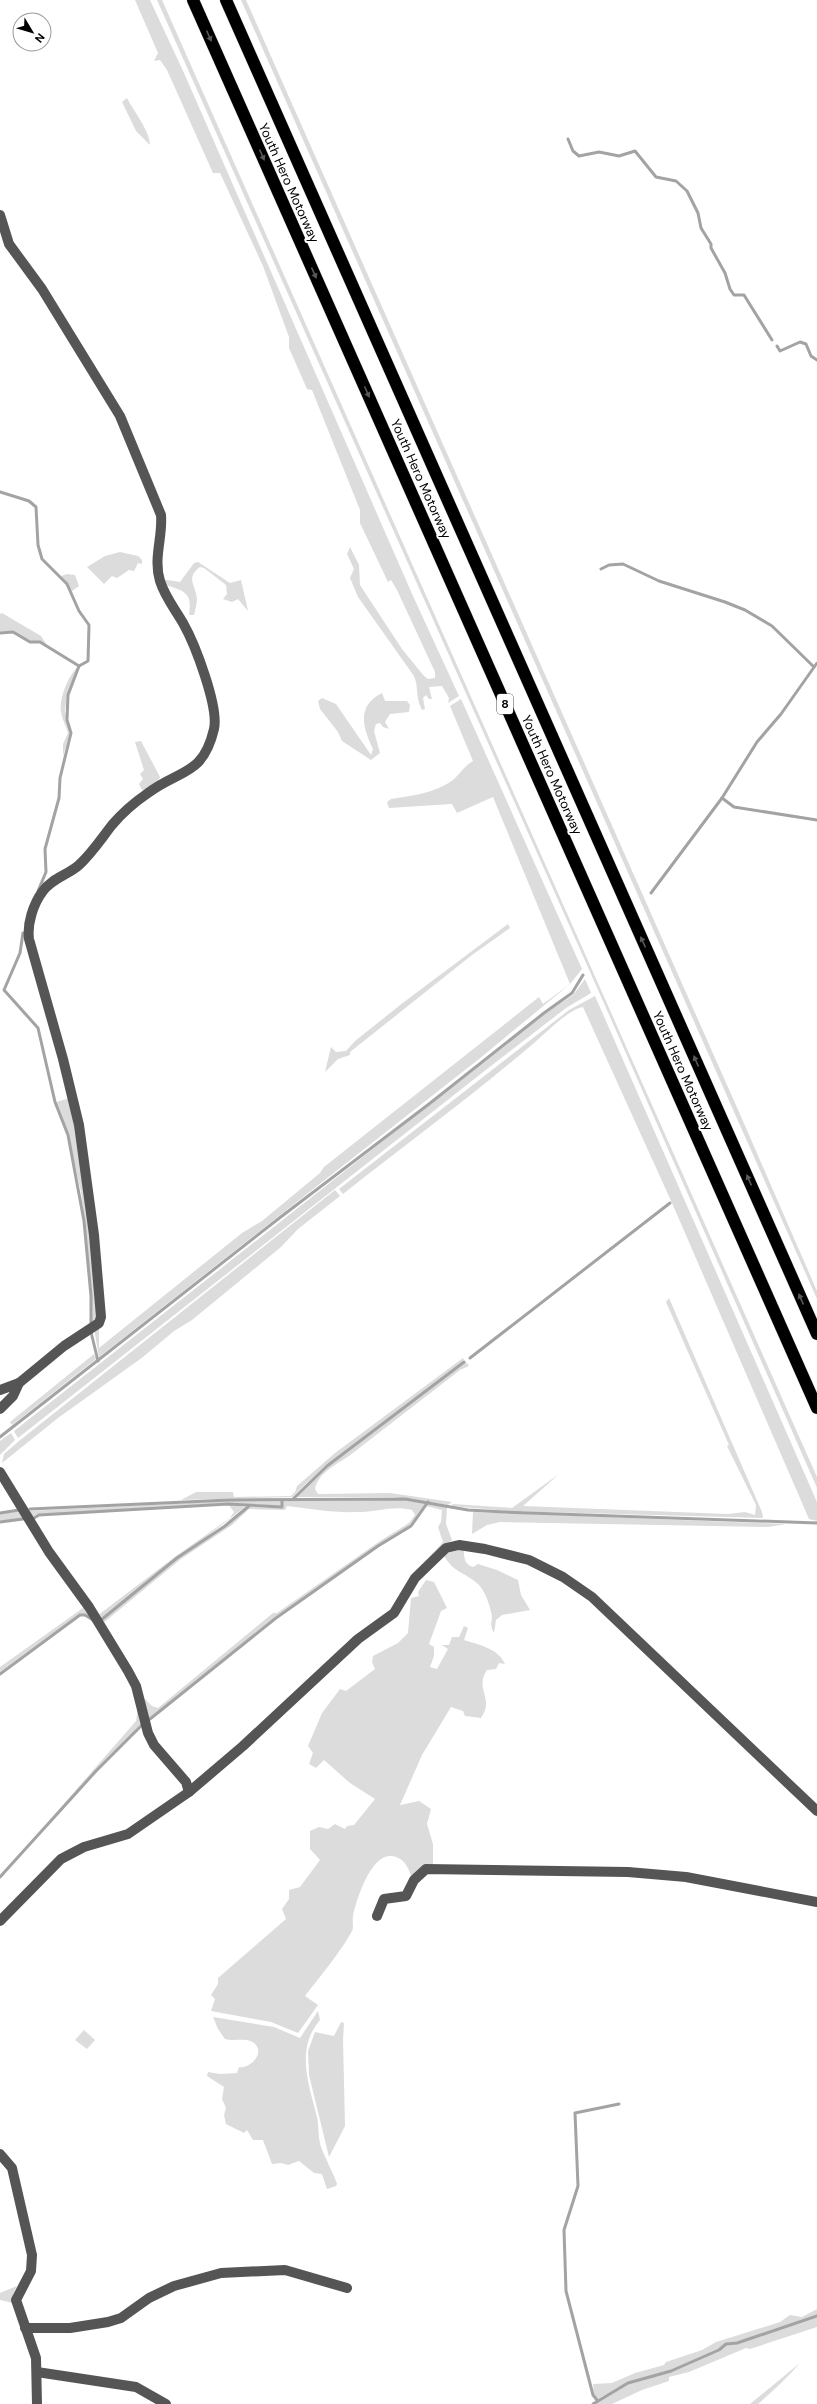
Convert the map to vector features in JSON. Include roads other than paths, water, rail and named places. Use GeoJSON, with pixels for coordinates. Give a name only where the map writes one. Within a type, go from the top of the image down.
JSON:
{"type":"FeatureCollection","features":[{"type":"Feature","properties":{"kind":"highway","name":"Youth Hero Motorway"},"geometry":{"type":"LineString","coordinates":[[193,0],[817,1408]]}},
{"type":"Feature","properties":{"kind":"highway","name":"Youth Hero Motorway"},"geometry":{"type":"LineString","coordinates":[[226,0],[817,1334]]}},
{"type":"Feature","properties":{"kind":"street"},"geometry":{"type":"LineString","coordinates":[[0,215],[9,244],[42,289],[127,430],[161,515],[162,526],[158,556],[160,579],[173,609],[193,643],[212,702],[214,727],[205,755],[193,769],[148,793],[122,815],[89,856],[78,867],[52,882],[42,891],[29,924],[29,939],[63,1059],[79,1125],[102,1308],[99,1323],[64,1346],[19,1383],[0,1390]]}},
{"type":"Feature","properties":{"kind":"street"},"geometry":{"type":"LineString","coordinates":[[0,1409],[13,1396],[19,1383]]}},
{"type":"Feature","properties":{"kind":"street"},"geometry":{"type":"LineString","coordinates":[[0,1472],[49,1552],[89,1608],[128,1671],[136,1686],[148,1733],[154,1745],[186,1782],[189,1792]]}},
{"type":"Feature","properties":{"kind":"street"},"geometry":{"type":"LineString","coordinates":[[0,1921],[61,1859],[84,1847],[128,1834],[189,1792],[243,1746],[358,1639],[394,1613],[416,1578],[432,1559],[446,1548],[459,1545],[529,1560],[563,1577],[592,1597],[817,1811]]}},
{"type":"Feature","properties":{"kind":"street"},"geometry":{"type":"LineString","coordinates":[[377,1916],[384,1899],[406,1896],[414,1880],[426,1869],[628,1872],[686,1877],[817,1902]]}},
{"type":"Feature","properties":{"kind":"street"},"geometry":{"type":"LineString","coordinates":[[0,2154],[12,2168],[32,2255],[31,2271],[16,2300],[36,2358],[37,2404]]}},
{"type":"Feature","properties":{"kind":"street"},"geometry":{"type":"LineString","coordinates":[[25,2328],[70,2328],[108,2322],[121,2318],[149,2298],[174,2286],[221,2273],[285,2270],[347,2288]]}},
{"type":"Feature","properties":{"kind":"street"},"geometry":{"type":"LineString","coordinates":[[37,2372],[136,2387],[166,2404]]}},
{"type":"Feature","properties":{"kind":"waterway"},"geometry":{"type":"LineString","coordinates":[[568,139],[573,151],[579,156],[599,152],[619,156],[635,151],[656,177],[676,181],[687,191],[698,213],[701,228],[711,244],[711,248],[725,273],[730,289],[734,295],[744,295],[772,340]]}},
{"type":"Feature","properties":{"kind":"waterway"},"geometry":{"type":"LineString","coordinates":[[777,346],[780,351],[800,342],[806,344],[811,356],[817,360]]}},
{"type":"Feature","properties":{"kind":"waterway"},"geometry":{"type":"LineString","coordinates":[[0,492],[29,501],[36,507],[38,545],[42,559],[67,584],[79,611],[89,625],[88,661],[79,666]]}},
{"type":"Feature","properties":{"kind":"waterway"},"geometry":{"type":"LineString","coordinates":[[601,569],[609,565],[623,564],[659,581],[745,610],[772,626],[814,667]]}},
{"type":"Feature","properties":{"kind":"waterway"},"geometry":{"type":"LineString","coordinates":[[0,633],[13,632],[30,642],[40,642],[79,666],[68,695],[67,720],[71,733],[60,778],[59,798],[45,849],[46,872],[38,891]]}},
{"type":"Feature","properties":{"kind":"waterway"},"geometry":{"type":"LineString","coordinates":[[651,893],[722,798],[757,742],[781,714],[817,663]]}},
{"type":"Feature","properties":{"kind":"waterway"},"geometry":{"type":"LineString","coordinates":[[722,798],[734,807],[817,820]]}},
{"type":"Feature","properties":{"kind":"waterway"},"geometry":{"type":"LineString","coordinates":[[23,933],[20,953],[4,990],[38,1028],[55,1102],[68,1135],[84,1221],[91,1296],[91,1323]]}},
{"type":"Feature","properties":{"kind":"waterway"},"geometry":{"type":"LineString","coordinates":[[0,1437],[282,1216],[429,1104],[544,1013],[572,993],[583,975]]}},
{"type":"Feature","properties":{"kind":"waterway"},"geometry":{"type":"LineString","coordinates":[[470,1358],[670,1203]]}},
{"type":"Feature","properties":{"kind":"waterway"},"geometry":{"type":"LineString","coordinates":[[91,1332],[98,1361]]}},
{"type":"Feature","properties":{"kind":"waterway"},"geometry":{"type":"LineString","coordinates":[[293,1499],[327,1466],[464,1362]]}},
{"type":"Feature","properties":{"kind":"waterway"},"geometry":{"type":"LineString","coordinates":[[30,1509],[230,1500],[405,1499],[468,1510],[817,1523]]}},
{"type":"Feature","properties":{"kind":"waterway"},"geometry":{"type":"LineString","coordinates":[[34,1518],[39,1515],[228,1504],[282,1507],[282,1500]]}},
{"type":"Feature","properties":{"kind":"waterway"},"geometry":{"type":"LineString","coordinates":[[150,1719],[276,1618],[378,1546],[411,1526],[428,1502]]}},
{"type":"Feature","properties":{"kind":"waterway"},"geometry":{"type":"LineString","coordinates":[[101,1620],[177,1558],[225,1526],[249,1506]]}},
{"type":"Feature","properties":{"kind":"waterway"},"geometry":{"type":"LineString","coordinates":[[0,1513],[19,1510]]}},
{"type":"Feature","properties":{"kind":"waterway"},"geometry":{"type":"LineString","coordinates":[[0,1522],[23,1519]]}},
{"type":"Feature","properties":{"kind":"waterway"},"geometry":{"type":"LineString","coordinates":[[0,1674],[80,1615],[85,1615],[93,1620]]}},
{"type":"Feature","properties":{"kind":"waterway"},"geometry":{"type":"LineString","coordinates":[[0,1877],[96,1771],[143,1724]]}},
{"type":"Feature","properties":{"kind":"waterway"},"geometry":{"type":"LineString","coordinates":[[597,2400],[593,2395],[566,2291],[564,2230],[578,2186],[575,2113],[619,2104]]}},
{"type":"Feature","properties":{"kind":"waterway"},"geometry":{"type":"LineString","coordinates":[[593,2404],[628,2383],[671,2371],[719,2350],[726,2344],[737,2343],[817,2316]]}}]}
